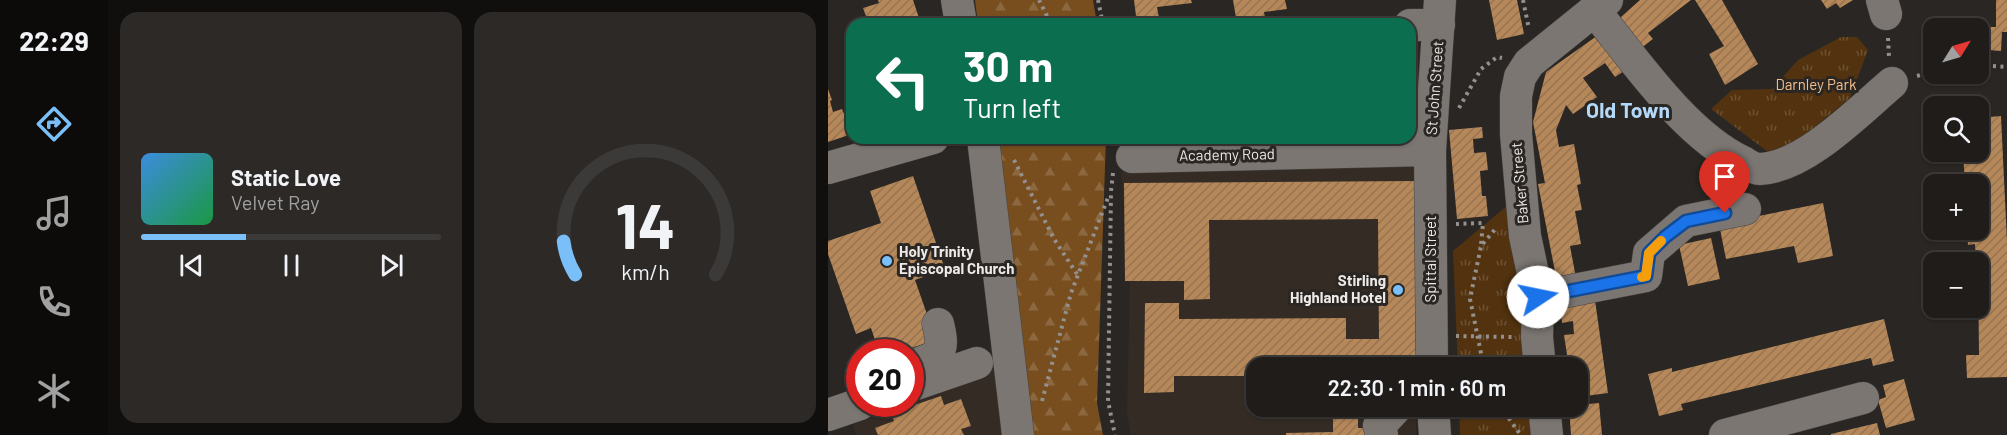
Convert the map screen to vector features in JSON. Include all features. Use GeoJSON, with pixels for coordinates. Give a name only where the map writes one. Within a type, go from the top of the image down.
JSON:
{"type":"FeatureCollection","features":[{"type":"Feature","properties":{"kind":"street"},"geometry":{"type":"LineString","coordinates":[[957,0],[960,18]]}},
{"type":"Feature","properties":{"kind":"street"},"geometry":{"type":"LineString","coordinates":[[1593,11],[1693,127],[1729,156],[1758,169],[1776,165],[1807,152],[1827,139],[1892,83]]}},
{"type":"Feature","properties":{"kind":"street","name":"Baker Street"},"geometry":{"type":"LineString","coordinates":[[1539,357],[1538,297],[1524,223],[1516,134],[1516,96],[1520,77],[1529,63],[1593,11]]}},
{"type":"Feature","properties":{"kind":"street","name":"St John Street"},"geometry":{"type":"LineString","coordinates":[[1430,17],[1430,150]]}},
{"type":"Feature","properties":{"kind":"street"},"geometry":{"type":"LineString","coordinates":[[828,168],[912,144]]}},
{"type":"Feature","properties":{"kind":"street"},"geometry":{"type":"LineString","coordinates":[[984,144],[1018,435]]}},
{"type":"Feature","properties":{"kind":"street","name":"Academy Road"},"geometry":{"type":"LineString","coordinates":[[1122,164],[1430,150]]}},
{"type":"Feature","properties":{"kind":"street","name":"Spittal Street"},"geometry":{"type":"LineString","coordinates":[[1430,150],[1432,357]]}},
{"type":"Feature","properties":{"kind":"street"},"geometry":{"type":"LineString","coordinates":[[1538,297],[1646,276],[1649,253],[1686,221],[1745,209]]}},
{"type":"Feature","properties":{"kind":"street"},"geometry":{"type":"LineString","coordinates":[[924,361],[938,354],[942,340],[938,324]]}},
{"type":"Feature","properties":{"kind":"street"},"geometry":{"type":"LineString","coordinates":[[924,381],[977,363]]}},
{"type":"Feature","properties":{"kind":"street"},"geometry":{"type":"LineString","coordinates":[[828,395],[846,389]]}},
{"type":"Feature","properties":{"kind":"street"},"geometry":{"type":"LineString","coordinates":[[1725,435],[1863,398]]}},
{"type":"Feature","properties":{"kind":"street"},"geometry":{"type":"LineString","coordinates":[[828,415],[846,409]]}},
{"type":"Feature","properties":{"kind":"street"},"geometry":{"type":"LineString","coordinates":[[1382,435],[1379,426],[1388,417]]}},
{"type":"Feature","properties":{"kind":"street"},"geometry":{"type":"LineString","coordinates":[[1434,417],[1435,435]]}},
{"type":"Feature","properties":{"kind":"street"},"geometry":{"type":"LineString","coordinates":[[1532,432],[1539,417]]}},
{"type":"Feature","properties":{"kind":"path"},"geometry":{"type":"LineString","coordinates":[[1039,0],[1048,18]]}},
{"type":"Feature","properties":{"kind":"path"},"geometry":{"type":"LineString","coordinates":[[1098,0],[1102,18]]}},
{"type":"Feature","properties":{"kind":"path"},"geometry":{"type":"LineString","coordinates":[[1457,112],[1481,69],[1497,57],[1529,63],[1529,26],[1523,0]]}},
{"type":"Feature","properties":{"kind":"path"},"geometry":{"type":"LineString","coordinates":[[1884,7],[1892,83]]}},
{"type":"Feature","properties":{"kind":"path"},"geometry":{"type":"LineString","coordinates":[[1989,66],[2007,67]]}},
{"type":"Feature","properties":{"kind":"path"},"geometry":{"type":"LineString","coordinates":[[1014,160],[1053,239],[1077,274]]}},
{"type":"Feature","properties":{"kind":"path"},"geometry":{"type":"LineString","coordinates":[[1040,404],[1077,274],[1122,164]]}},
{"type":"Feature","properties":{"kind":"path"},"geometry":{"type":"LineString","coordinates":[[1111,191],[1108,401],[1115,435]]}},
{"type":"Feature","properties":{"kind":"path"},"geometry":{"type":"LineString","coordinates":[[1431,224],[1483,223],[1481,246],[1470,299],[1482,357]]}},
{"type":"Feature","properties":{"kind":"path"},"geometry":{"type":"LineString","coordinates":[[1481,246],[1496,227],[1524,223]]}},
{"type":"Feature","properties":{"kind":"path"},"geometry":{"type":"LineString","coordinates":[[1477,337],[1537,337]]}},
{"type":"Feature","properties":{"kind":"path"},"geometry":{"type":"LineString","coordinates":[[1514,417],[1532,432]]}},
{"type":"Feature","properties":{"kind":"shaded area"},"geometry":{"type":"Polygon","coordinates":[[[1417,160],[1417,357],[1246,357],[1246,417],[1416,417],[1416,435],[1131,435],[1127,413],[1130,276],[1121,172],[1417,160]]]}},
{"type":"Feature","properties":{"kind":"shaded area"},"geometry":{"type":"Polygon","coordinates":[[[1001,352],[1011,435],[856,435],[851,417],[924,417],[924,377],[1001,352]]]}},
{"type":"Feature","properties":{"kind":"green space"},"geometry":{"type":"Polygon","coordinates":[[[975,0],[1093,0],[1096,18],[977,18],[975,0]]]}},
{"type":"Feature","properties":{"kind":"green space","name":"Darnley Park"},"geometry":{"type":"Polygon","coordinates":[[[1841,37],[1857,37],[1868,50],[1850,98],[1799,140],[1768,152],[1711,109],[1732,90],[1772,89],[1798,60],[1841,37]]]}},
{"type":"Feature","properties":{"kind":"green space"},"geometry":{"type":"Polygon","coordinates":[[[995,144],[1106,144],[1097,403],[1103,435],[1031,435],[995,144]]]}},
{"type":"Feature","properties":{"kind":"green space"},"geometry":{"type":"Polygon","coordinates":[[[1514,200],[1528,357],[1458,357],[1453,251],[1514,200]]]}},
{"type":"Feature","properties":{"kind":"green space"},"geometry":{"type":"Polygon","coordinates":[[[1459,417],[1534,417],[1535,435],[1460,435],[1459,417]]]}},
{"type":"Feature","properties":{"kind":"building"},"geometry":{"type":"Polygon","coordinates":[[[878,0],[913,0],[919,18],[867,18],[863,8],[879,3],[878,0]]]}},
{"type":"Feature","properties":{"kind":"building"},"geometry":{"type":"Polygon","coordinates":[[[1134,0],[1191,0],[1192,3],[1157,7],[1159,18],[1136,18],[1134,0]]]}},
{"type":"Feature","properties":{"kind":"building"},"geometry":{"type":"Polygon","coordinates":[[[1233,0],[1285,0],[1287,9],[1264,12],[1265,18],[1236,18],[1233,0]]]}},
{"type":"Feature","properties":{"kind":"building"},"geometry":{"type":"Polygon","coordinates":[[[1489,0],[1517,0],[1524,34],[1497,40],[1489,0]]]}},
{"type":"Feature","properties":{"kind":"building"},"geometry":{"type":"Polygon","coordinates":[[[1640,0],[1691,0],[1648,33],[1653,39],[1636,52],[1613,24],[1640,0]]]}},
{"type":"Feature","properties":{"kind":"building"},"geometry":{"type":"Polygon","coordinates":[[[1695,0],[1722,0],[1758,64],[1725,85],[1709,54],[1724,46],[1695,0]]]}},
{"type":"Feature","properties":{"kind":"building"},"geometry":{"type":"Polygon","coordinates":[[[1821,0],[1853,0],[1840,8],[1836,3],[1827,9],[1821,0]]]}},
{"type":"Feature","properties":{"kind":"building"},"geometry":{"type":"Polygon","coordinates":[[[1996,0],[2007,0],[2007,32],[2002,32],[2001,51],[1989,50],[1989,27],[1996,27],[1996,0]]]}},
{"type":"Feature","properties":{"kind":"building"},"geometry":{"type":"Polygon","coordinates":[[[1601,33],[1627,69],[1615,77],[1605,63],[1583,78],[1597,97],[1573,114],[1566,105],[1556,130],[1559,147],[1574,144],[1581,184],[1577,185],[1582,210],[1575,211],[1581,244],[1570,246],[1576,278],[1557,282],[1538,184],[1545,183],[1533,122],[1546,72],[1601,33]]]}},
{"type":"Feature","properties":{"kind":"building"},"geometry":{"type":"Polygon","coordinates":[[[828,89],[833,112],[842,109],[846,119],[846,136],[828,142],[828,89]]]}},
{"type":"Feature","properties":{"kind":"building"},"geometry":{"type":"Polygon","coordinates":[[[2001,116],[2007,241],[2007,377],[1967,378],[1966,355],[1979,355],[1979,318],[1989,318],[1989,252],[1975,252],[1975,244],[1968,245],[1968,240],[1989,240],[1989,174],[1964,174],[1964,162],[1989,162],[1989,117],[2001,116]]]}},
{"type":"Feature","properties":{"kind":"building"},"geometry":{"type":"Polygon","coordinates":[[[1482,127],[1483,138],[1473,139],[1474,153],[1486,152],[1488,170],[1480,171],[1482,196],[1486,196],[1488,216],[1457,219],[1449,130],[1482,127]]]}},
{"type":"Feature","properties":{"kind":"building","name":"Holy Trinity Episcopal Church"},"geometry":{"type":"Polygon","coordinates":[[[913,176],[945,269],[915,280],[936,340],[924,344],[924,339],[875,339],[871,328],[856,334],[828,254],[828,241],[881,223],[870,191],[913,176]]]}},
{"type":"Feature","properties":{"kind":"building","name":"Stirling Highland Hotel"},"geometry":{"type":"Polygon","coordinates":[[[1417,181],[1419,357],[1246,357],[1246,376],[1174,376],[1174,392],[1144,393],[1145,303],[1179,303],[1179,319],[1346,318],[1346,339],[1379,339],[1378,219],[1209,220],[1210,299],[1184,300],[1184,281],[1125,281],[1124,183],[1417,181]]]}},
{"type":"Feature","properties":{"kind":"building"},"geometry":{"type":"Polygon","coordinates":[[[1823,203],[1833,256],[1798,263],[1794,246],[1726,259],[1719,224],[1823,203]]]}},
{"type":"Feature","properties":{"kind":"building"},"geometry":{"type":"Polygon","coordinates":[[[1711,238],[1720,279],[1688,286],[1679,245],[1711,238]]]}},
{"type":"Feature","properties":{"kind":"building"},"geometry":{"type":"Polygon","coordinates":[[[1595,300],[1608,393],[1588,396],[1588,357],[1567,357],[1564,335],[1574,334],[1573,321],[1562,323],[1560,305],[1595,300]]]}},
{"type":"Feature","properties":{"kind":"building"},"geometry":{"type":"Polygon","coordinates":[[[1884,319],[1894,361],[1873,366],[1871,358],[1681,404],[1683,410],[1659,416],[1648,374],[1672,368],[1672,372],[1884,319]]]}},
{"type":"Feature","properties":{"kind":"building"},"geometry":{"type":"Polygon","coordinates":[[[1904,379],[1915,420],[1886,428],[1878,400],[1886,397],[1883,385],[1904,379]]]}},
{"type":"Feature","properties":{"kind":"building"},"geometry":{"type":"Polygon","coordinates":[[[941,396],[944,405],[961,399],[971,426],[961,429],[964,435],[878,435],[875,428],[894,421],[892,417],[924,417],[924,402],[941,396]]]}},
{"type":"Feature","properties":{"kind":"building"},"geometry":{"type":"Polygon","coordinates":[[[1599,403],[1602,435],[1571,435],[1570,417],[1588,417],[1588,404],[1599,403]]]}},
{"type":"Feature","properties":{"kind":"building"},"geometry":{"type":"Polygon","coordinates":[[[1333,417],[1358,417],[1358,428],[1369,428],[1369,435],[1286,435],[1286,433],[1333,432],[1333,417]]]}},
{"type":"Feature","properties":{"kind":"building"},"geometry":{"type":"Polygon","coordinates":[[[1877,423],[1880,435],[1831,435],[1831,434],[1877,423]]]}},
{"type":"Feature","properties":{"kind":"slow traffic"},"geometry":{"type":"LineString","coordinates":[[1642,277],[1646,276],[1649,253],[1661,241]]}},
{"type":"Feature","properties":{"kind":"place","name":"Holy Trinity Episcopal Church"},"geometry":{"type":"Point","coordinates":[887,261]}},
{"type":"Feature","properties":{"kind":"place","name":"Stirling Highland Hotel"},"geometry":{"type":"Point","coordinates":[1398,290]}},
{"type":"Feature","properties":{"kind":"district","name":"Old Town"},"geometry":{"type":"Point","coordinates":[1628,111]}},
{"type":"Feature","properties":{"kind":"route"},"geometry":{"type":"LineString","coordinates":[[1538,297],[1646,276],[1649,253],[1665,237],[1686,221],[1725,213]]}}]}
